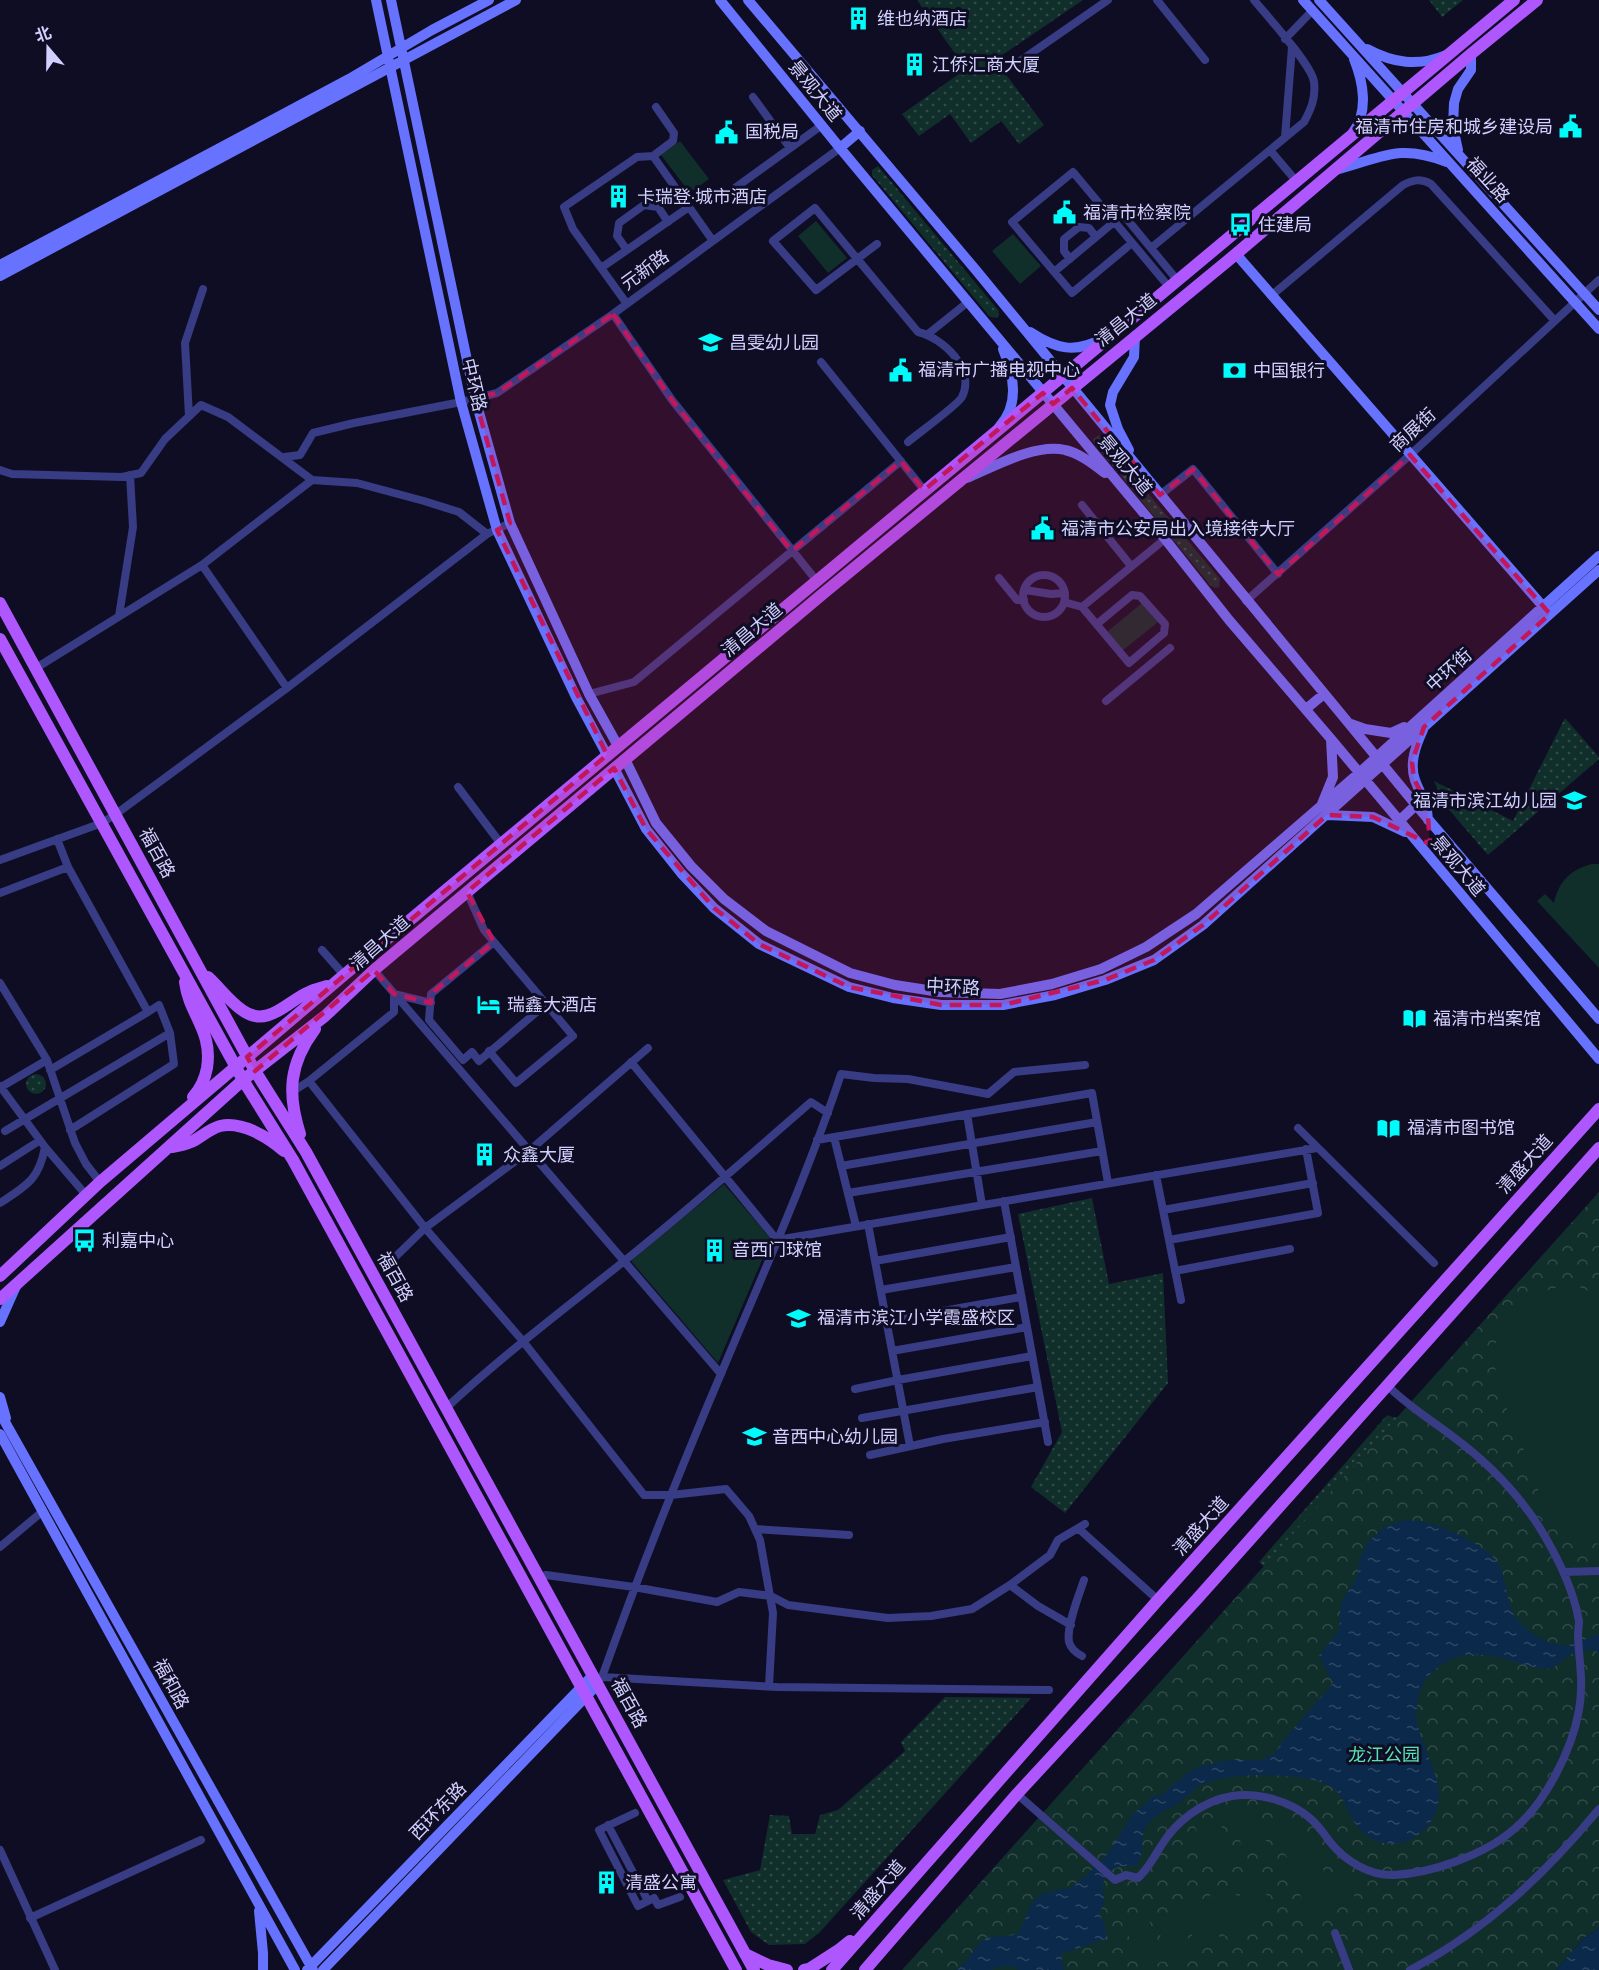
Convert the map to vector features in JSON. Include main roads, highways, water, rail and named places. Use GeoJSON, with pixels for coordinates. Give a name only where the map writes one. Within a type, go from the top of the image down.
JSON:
{"type":"FeatureCollection","features":[{"type":"Feature","properties":{"kind":"main road","name":"清昌大道"},"geometry":{"type":"LineString","coordinates":[[3,1272],[100,1182],[344,975],[1514,0]]}},
{"type":"Feature","properties":{"kind":"main road","name":"清昌大道"},"geometry":{"type":"LineString","coordinates":[[0,1299],[243,1080],[325,1016],[374,970],[614,768],[1236,254],[1537,0]]}},
{"type":"Feature","properties":{"kind":"main road","name":"福百路"},"geometry":{"type":"LineString","coordinates":[[0,603],[255,1071],[306,1152],[597,1679],[754,1970]]}},
{"type":"Feature","properties":{"kind":"main road","name":"福百路"},"geometry":{"type":"LineString","coordinates":[[0,639],[243,1080],[293,1160],[736,1970]]}},
{"type":"Feature","properties":{"kind":"main road"},"geometry":{"type":"LineString","coordinates":[[200,969],[241,1010],[263,1016],[278,1013],[308,992],[334,984]]}},
{"type":"Feature","properties":{"kind":"main road"},"geometry":{"type":"LineString","coordinates":[[180,1114],[199,1090],[206,1074],[210,1051],[205,1032],[187,993],[184,972]]}},
{"type":"Feature","properties":{"kind":"main road"},"geometry":{"type":"LineString","coordinates":[[306,1152],[293,1111],[292,1088],[300,1052],[325,1016]]}},
{"type":"Feature","properties":{"kind":"main road","name":"清盛大道"},"geometry":{"type":"LineString","coordinates":[[832,1970],[1158,1600],[1599,1109]]}},
{"type":"Feature","properties":{"kind":"main road"},"geometry":{"type":"LineString","coordinates":[[168,1148],[190,1142],[219,1126],[235,1126],[256,1132],[275,1143],[293,1160]]}},
{"type":"Feature","properties":{"kind":"main road"},"geometry":{"type":"LineString","coordinates":[[865,1970],[1017,1794],[1197,1599],[1386,1384],[1599,1148]]}},
{"type":"Feature","properties":{"kind":"main road"},"geometry":{"type":"LineString","coordinates":[[804,1970],[809,1970],[840,1949],[882,1912]]}},
{"type":"Feature","properties":{"kind":"main road"},"geometry":{"type":"LineString","coordinates":[[706,1915],[713,1940],[727,1970]]}},
{"type":"Feature","properties":{"kind":"main road"},"geometry":{"type":"LineString","coordinates":[[745,1954],[768,1965],[787,1970]]}},
{"type":"Feature","properties":{"kind":"water"},"geometry":{"type":"Polygon","coordinates":[[[1403,1520],[1436,1525],[1485,1550],[1498,1563],[1504,1577],[1511,1608],[1526,1629],[1542,1639],[1560,1645],[1572,1644],[1599,1634],[1599,1654],[1594,1649],[1577,1652],[1549,1669],[1476,1655],[1457,1657],[1437,1668],[1425,1681],[1418,1699],[1416,1716],[1436,1775],[1439,1800],[1436,1812],[1429,1824],[1411,1839],[1390,1844],[1367,1836],[1359,1829],[1336,1790],[1316,1781],[1266,1775],[1215,1780],[1199,1786],[1178,1804],[1151,1821],[1143,1834],[1141,1855],[1136,1866],[1119,1867],[1108,1874],[1103,1885],[1105,1902],[1099,1913],[1105,1925],[1106,1939],[1061,1954],[1064,1970],[1018,1970],[1017,1967],[1001,1966],[990,1970],[955,1970],[965,1963],[985,1939],[1018,1934],[1032,1903],[1041,1894],[1071,1887],[1086,1876],[1108,1853],[1133,1814],[1156,1794],[1160,1796],[1190,1771],[1202,1766],[1229,1760],[1261,1760],[1273,1754],[1281,1746],[1280,1744],[1333,1683],[1319,1656],[1339,1630],[1341,1602],[1357,1577],[1360,1560],[1367,1543],[1383,1528],[1403,1520]]]}},
{"type":"Feature","properties":{"kind":"water"},"geometry":{"type":"Polygon","coordinates":[[[1599,1928],[1599,1970],[1556,1970],[1583,1939],[1599,1928]]]}},
{"type":"Feature","properties":{"kind":"place","name":"维也纳酒店"},"geometry":{"type":"Point","coordinates":[859,19]}},
{"type":"Feature","properties":{"kind":"place","name":"江侨汇商大厦"},"geometry":{"type":"Point","coordinates":[914,65]}},
{"type":"Feature","properties":{"kind":"place","name":"福清市住房和城乡建设局"},"geometry":{"type":"Point","coordinates":[1571,127]}},
{"type":"Feature","properties":{"kind":"place","name":"国税局"},"geometry":{"type":"Point","coordinates":[727,132]}},
{"type":"Feature","properties":{"kind":"place","name":"卡瑞登·城市酒店"},"geometry":{"type":"Point","coordinates":[619,197]}},
{"type":"Feature","properties":{"kind":"place","name":"福清市检察院"},"geometry":{"type":"Point","coordinates":[1065,213]}},
{"type":"Feature","properties":{"kind":"place","name":"住建局"},"geometry":{"type":"Point","coordinates":[1240,225]}},
{"type":"Feature","properties":{"kind":"place","name":"昌雯幼儿园"},"geometry":{"type":"Point","coordinates":[711,343]}},
{"type":"Feature","properties":{"kind":"place","name":"福清市广播电视中心"},"geometry":{"type":"Point","coordinates":[900,370]}},
{"type":"Feature","properties":{"kind":"place","name":"中国银行"},"geometry":{"type":"Point","coordinates":[1235,371]}},
{"type":"Feature","properties":{"kind":"place","name":"福清市公安局出入境接待大厅"},"geometry":{"type":"Point","coordinates":[1043,529]}},
{"type":"Feature","properties":{"kind":"place","name":"福清市滨江幼儿园"},"geometry":{"type":"Point","coordinates":[1575,801]}},
{"type":"Feature","properties":{"kind":"place","name":"瑞鑫大酒店"},"geometry":{"type":"Point","coordinates":[489,1005]}},
{"type":"Feature","properties":{"kind":"place","name":"福清市档案馆"},"geometry":{"type":"Point","coordinates":[1415,1019]}},
{"type":"Feature","properties":{"kind":"place","name":"福清市图书馆"},"geometry":{"type":"Point","coordinates":[1389,1128]}},
{"type":"Feature","properties":{"kind":"place","name":"众鑫大厦"},"geometry":{"type":"Point","coordinates":[485,1155]}},
{"type":"Feature","properties":{"kind":"place","name":"利嘉中心"},"geometry":{"type":"Point","coordinates":[84,1241]}},
{"type":"Feature","properties":{"kind":"place","name":"音西门球馆"},"geometry":{"type":"Point","coordinates":[714,1250]}},
{"type":"Feature","properties":{"kind":"place","name":"福清市滨江小学霞盛校区"},"geometry":{"type":"Point","coordinates":[799,1318]}},
{"type":"Feature","properties":{"kind":"place","name":"音西中心幼儿园"},"geometry":{"type":"Point","coordinates":[754,1437]}},
{"type":"Feature","properties":{"kind":"place","name":"清盛公寓"},"geometry":{"type":"Point","coordinates":[607,1883]}},
{"type":"Feature","properties":{"kind":"park label","name":"龙江公园"},"geometry":{"type":"Point","coordinates":[1384,1755]}}]}
